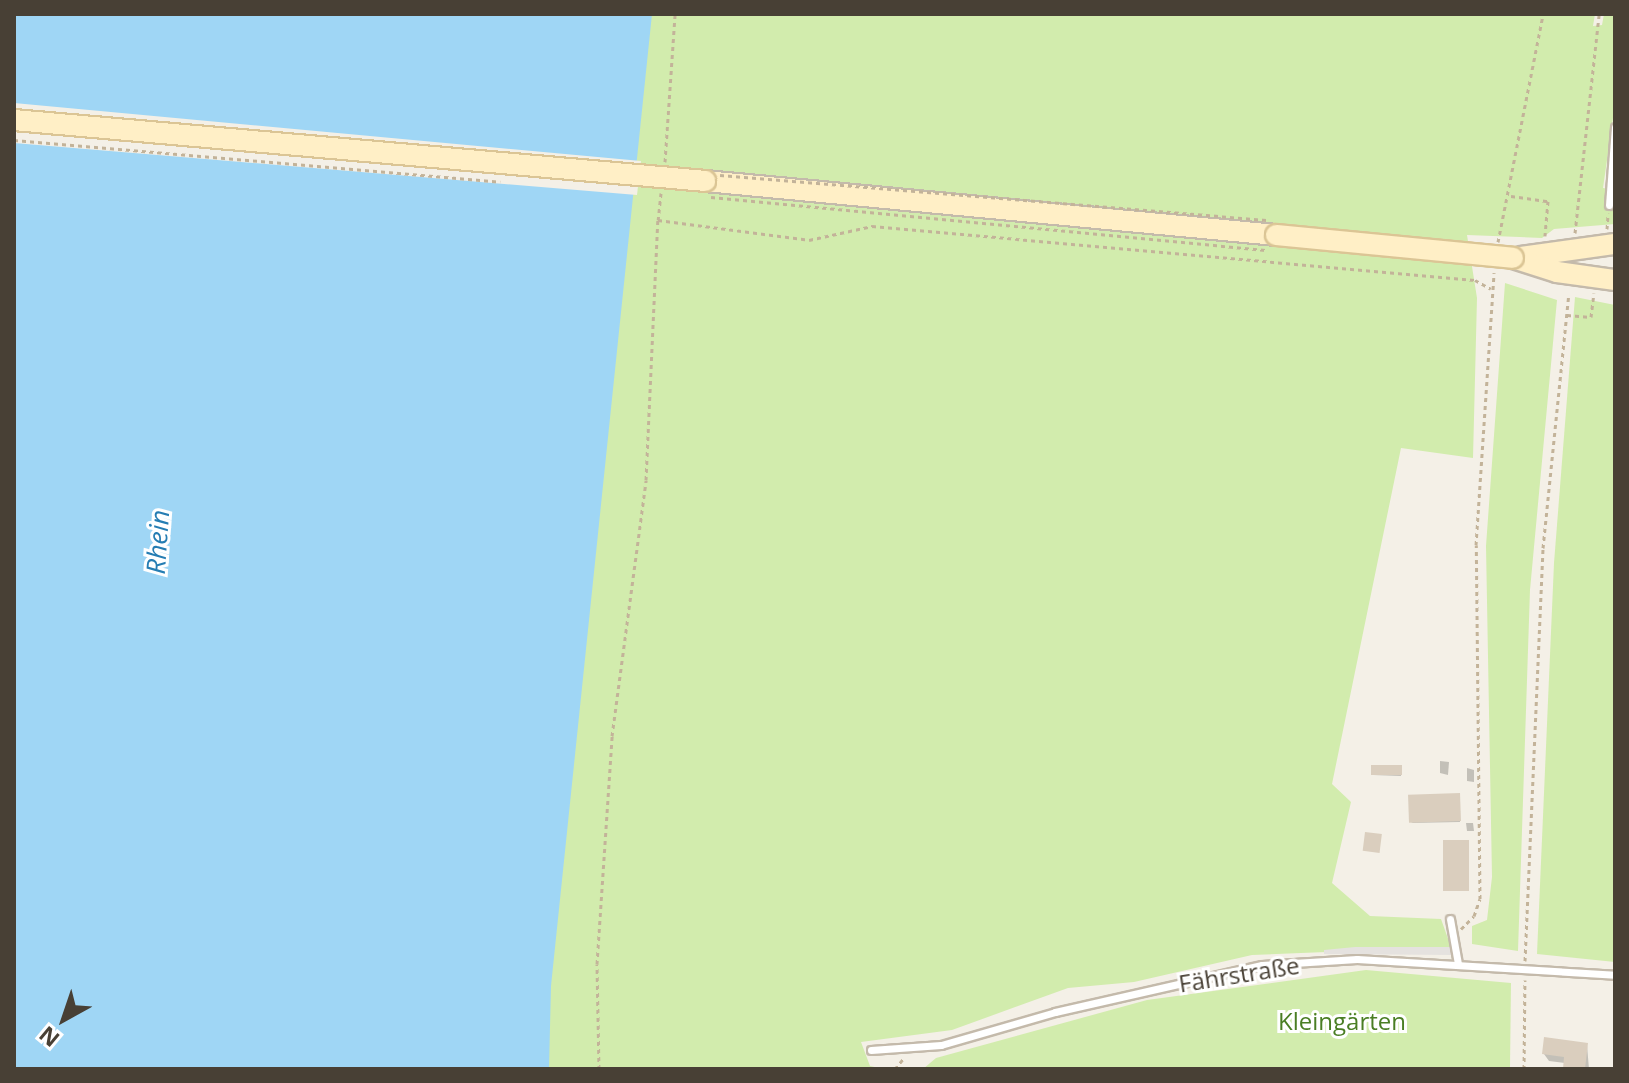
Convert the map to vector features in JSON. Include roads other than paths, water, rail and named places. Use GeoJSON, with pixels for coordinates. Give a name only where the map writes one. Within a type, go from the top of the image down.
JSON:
{"type":"FeatureCollection","features":[{"type":"Feature","properties":{"kind":"main road"},"geometry":{"type":"LineString","coordinates":[[14,120],[1615,267]]}},
{"type":"Feature","properties":{"kind":"main road"},"geometry":{"type":"LineString","coordinates":[[1504,258],[1611,237]]}},
{"type":"Feature","properties":{"kind":"main road"},"geometry":{"type":"LineString","coordinates":[[1504,258],[1557,272],[1615,280]]}},
{"type":"Feature","properties":{"kind":"lane"},"geometry":{"type":"LineString","coordinates":[[1609,205],[1615,127]]}},
{"type":"Feature","properties":{"kind":"lane"},"geometry":{"type":"LineString","coordinates":[[1450,919],[1455,931],[1458,964]]}},
{"type":"Feature","properties":{"kind":"lane","name":"Fährstraße"},"geometry":{"type":"LineString","coordinates":[[871,1050],[941,1045],[1055,1012],[1262,965],[1357,959],[1615,975]]}},
{"type":"Feature","properties":{"kind":"water","name":"Rhein"},"geometry":{"type":"Polygon","coordinates":[[[14,14],[652,14],[551,986],[549,1069],[14,1069],[14,14]]]}},
{"type":"Feature","properties":{"kind":"park label","name":"Kleingärten"},"geometry":{"type":"Point","coordinates":[1342,1021]}}]}
